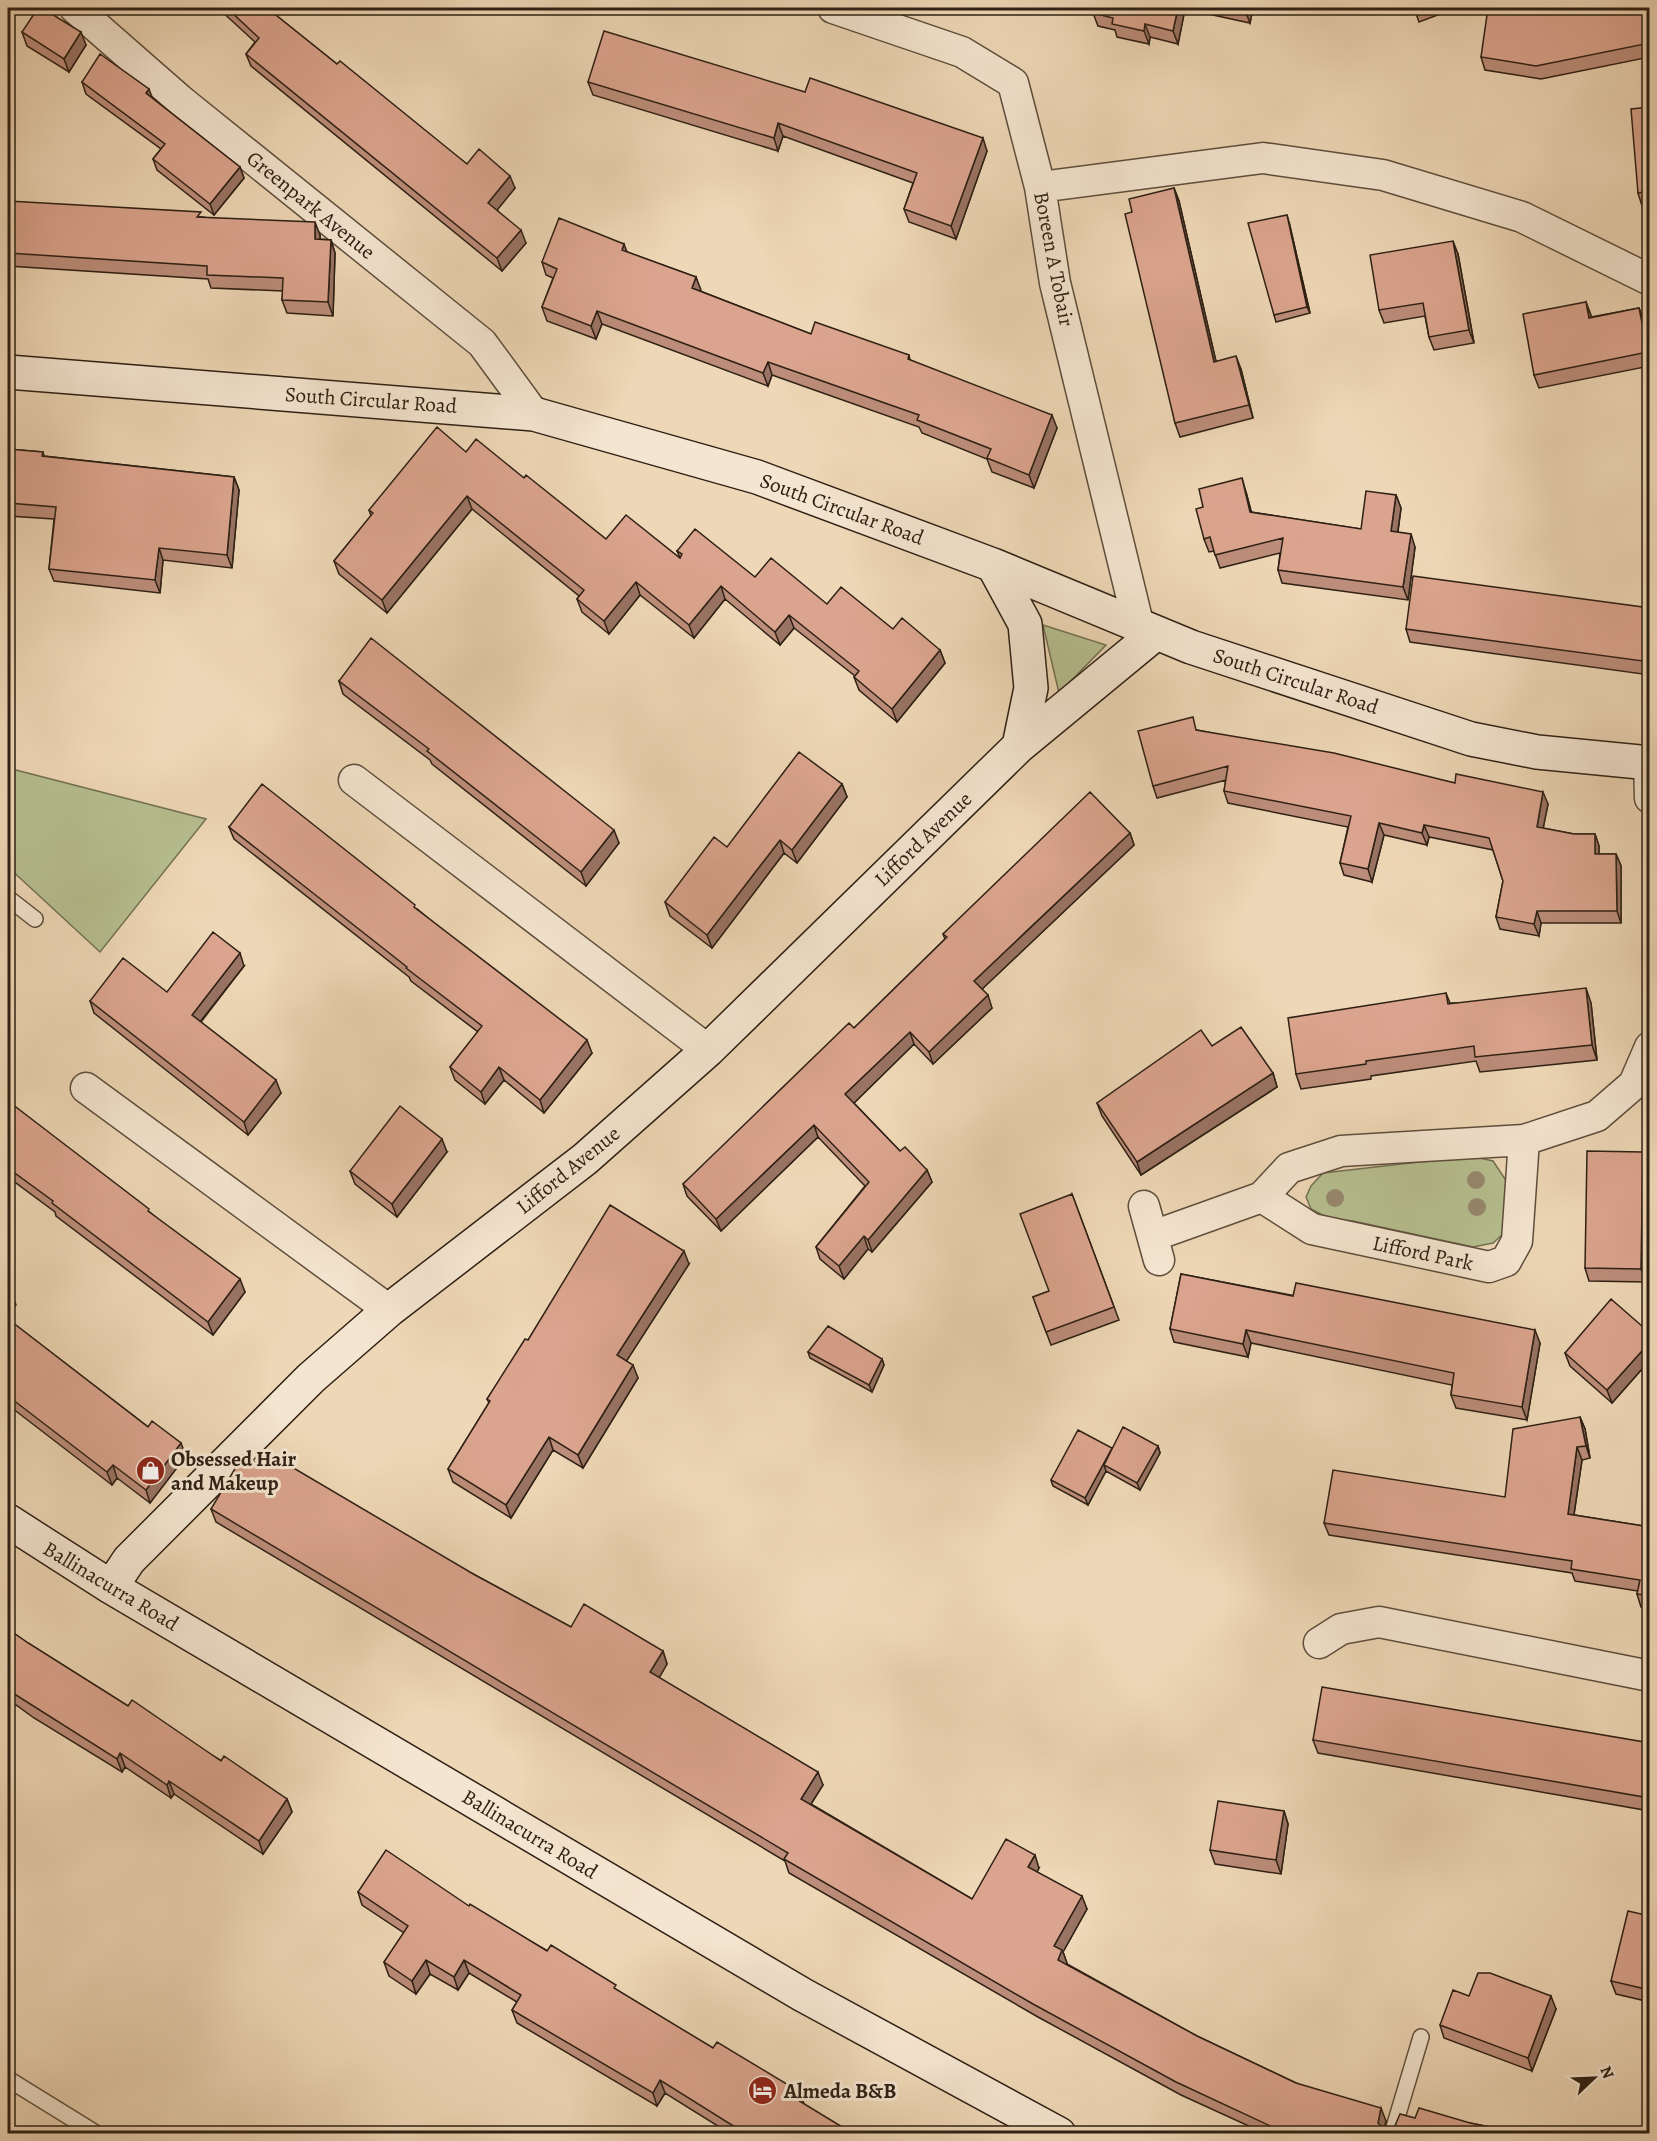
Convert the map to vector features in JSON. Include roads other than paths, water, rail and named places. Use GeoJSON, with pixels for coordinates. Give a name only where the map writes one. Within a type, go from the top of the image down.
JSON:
{"type":"FeatureCollection","features":[{"type":"Feature","properties":{"kind":"street","name":"Greenpark Avenue"},"geometry":{"type":"LineString","coordinates":[[75,8],[180,100],[482,343],[534,414]]}},
{"type":"Feature","properties":{"kind":"street","name":"Boreen A Tobair"},"geometry":{"type":"LineString","coordinates":[[833,8],[962,52],[1013,83],[1040,187],[1055,283],[1147,630]]}},
{"type":"Feature","properties":{"kind":"street"},"geometry":{"type":"LineString","coordinates":[[1040,187],[1263,158],[1372,173],[1522,217],[1650,280]]}},
{"type":"Feature","properties":{"kind":"street","name":"South Circular Road"},"geometry":{"type":"LineString","coordinates":[[8,372],[534,414],[757,477],[993,565],[1147,630],[1471,739],[1537,752],[1649,763]]}},
{"type":"Feature","properties":{"kind":"street"},"geometry":{"type":"LineString","coordinates":[[993,565],[1025,624],[1031,688],[1019,746]]}},
{"type":"Feature","properties":{"kind":"street","name":"Lifford Avenue"},"geometry":{"type":"LineString","coordinates":[[111,1587],[129,1560],[311,1378],[389,1310],[576,1167],[708,1050],[1019,746],[1147,630]]}},
{"type":"Feature","properties":{"kind":"street"},"geometry":{"type":"LineString","coordinates":[[1649,763],[1650,798]]}},
{"type":"Feature","properties":{"kind":"street"},"geometry":{"type":"LineString","coordinates":[[354,780],[708,1050]]}},
{"type":"Feature","properties":{"kind":"street"},"geometry":{"type":"LineString","coordinates":[[1144,1206],[1156,1248],[1262,1197],[1289,1168],[1341,1151],[1524,1140],[1597,1116],[1634,1084],[1650,1047]]}},
{"type":"Feature","properties":{"kind":"street"},"geometry":{"type":"LineString","coordinates":[[86,1088],[389,1310]]}},
{"type":"Feature","properties":{"kind":"street","name":"Lifford Park"},"geometry":{"type":"LineString","coordinates":[[1262,1197],[1312,1229],[1490,1267],[1506,1261],[1517,1241],[1524,1140]]}},
{"type":"Feature","properties":{"kind":"street","name":"Ballinacurra Road"},"geometry":{"type":"LineString","coordinates":[[8,1521],[111,1587],[803,1995],[1059,2133]]}},
{"type":"Feature","properties":{"kind":"street"},"geometry":{"type":"LineString","coordinates":[[1319,1643],[1341,1629],[1379,1622],[1650,1676]]}},
{"type":"Feature","properties":{"kind":"lane"},"geometry":{"type":"LineString","coordinates":[[8,898],[35,919]]}},
{"type":"Feature","properties":{"kind":"lane"},"geometry":{"type":"LineString","coordinates":[[1392,2133],[1421,2037]]}},
{"type":"Feature","properties":{"kind":"lane"},"geometry":{"type":"LineString","coordinates":[[8,2079],[97,2133]]}},
{"type":"Feature","properties":{"kind":"place","name":"Obsessed Hair and Makeup"},"geometry":{"type":"Point","coordinates":[150,1471]}},
{"type":"Feature","properties":{"kind":"place","name":"Almeda B&B"},"geometry":{"type":"Point","coordinates":[763,2091]}}]}
